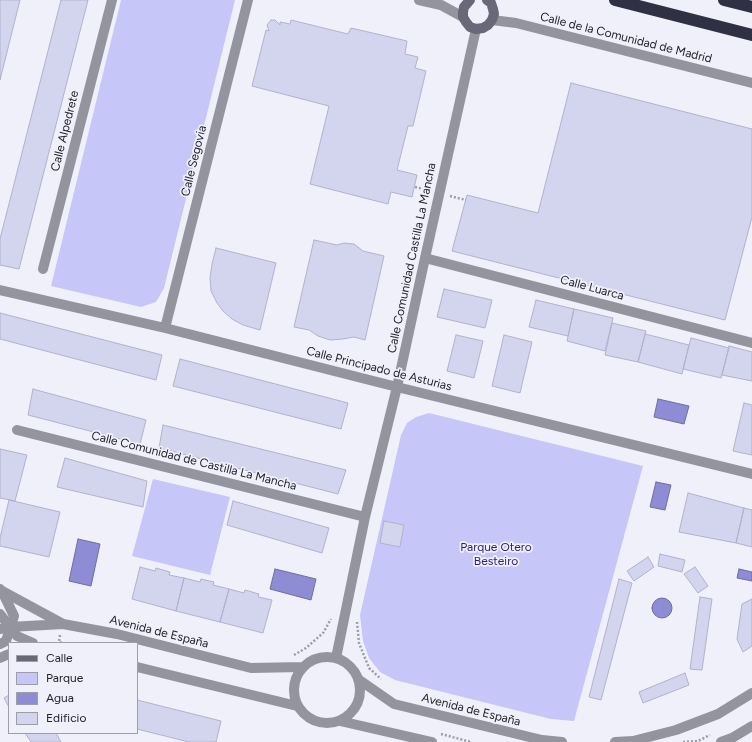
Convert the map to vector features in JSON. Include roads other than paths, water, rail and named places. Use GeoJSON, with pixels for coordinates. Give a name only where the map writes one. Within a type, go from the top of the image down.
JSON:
{"type":"FeatureCollection","features":[{"type":"Feature","properties":{"kind":"highway"},"geometry":{"type":"LineString","coordinates":[[615,0],[752,35]]}},
{"type":"Feature","properties":{"kind":"highway"},"geometry":{"type":"LineString","coordinates":[[724,0],[752,7]]}},
{"type":"Feature","properties":{"kind":"street","name":"Calle Alpedrete"},"geometry":{"type":"LineString","coordinates":[[43,269],[112,0]]}},
{"type":"Feature","properties":{"kind":"street","name":"Calle Segovia"},"geometry":{"type":"LineString","coordinates":[[165,328],[248,0]]}},
{"type":"Feature","properties":{"kind":"street"},"geometry":{"type":"LineString","coordinates":[[419,0],[441,5],[463,17],[470,26],[476,28],[483,28],[492,20],[494,14],[493,9],[491,3],[487,0]]}},
{"type":"Feature","properties":{"kind":"street"},"geometry":{"type":"LineString","coordinates":[[463,17],[464,7],[470,0]]}},
{"type":"Feature","properties":{"kind":"street","name":"Calle de la Comunidad de Madrid"},"geometry":{"type":"LineString","coordinates":[[492,20],[516,23],[752,83]]}},
{"type":"Feature","properties":{"kind":"street","name":"Calle Comunidad Castilla La Mancha"},"geometry":{"type":"LineString","coordinates":[[336,658],[365,517],[397,387],[424,258],[476,28]]}},
{"type":"Feature","properties":{"kind":"street","name":"Calle Luarca"},"geometry":{"type":"LineString","coordinates":[[424,258],[752,344]]}},
{"type":"Feature","properties":{"kind":"street","name":"Calle Principado de Asturias"},"geometry":{"type":"LineString","coordinates":[[0,290],[165,328],[397,387],[752,474]]}},
{"type":"Feature","properties":{"kind":"street","name":"Calle Comunidad de Castilla La Mancha"},"geometry":{"type":"LineString","coordinates":[[17,430],[365,517]]}},
{"type":"Feature","properties":{"kind":"street"},"geometry":{"type":"LineString","coordinates":[[1,590],[63,624]]}},
{"type":"Feature","properties":{"kind":"street"},"geometry":{"type":"LineString","coordinates":[[1,590],[14,616],[5,628]]}},
{"type":"Feature","properties":{"kind":"street"},"geometry":{"type":"LineString","coordinates":[[0,614],[5,628],[6,641],[0,644]]}},
{"type":"Feature","properties":{"kind":"street","name":"Avenida de España"},"geometry":{"type":"LineString","coordinates":[[5,628],[63,624],[117,634],[251,668],[302,667]]}},
{"type":"Feature","properties":{"kind":"street"},"geometry":{"type":"LineString","coordinates":[[5,628],[17,636],[31,642]]}},
{"type":"Feature","properties":{"kind":"street"},"geometry":{"type":"LineString","coordinates":[[327,656],[336,658],[344,661],[355,672],[360,687],[360,695],[358,703],[348,716],[340,721],[321,723],[312,720],[297,706],[294,698],[294,682],[302,667],[309,662],[327,656]]}},
{"type":"Feature","properties":{"kind":"street"},"geometry":{"type":"LineString","coordinates":[[138,667],[297,706]]}},
{"type":"Feature","properties":{"kind":"street","name":"Avenida de España"},"geometry":{"type":"LineString","coordinates":[[358,679],[394,704],[542,740],[562,742]]}},
{"type":"Feature","properties":{"kind":"street"},"geometry":{"type":"LineString","coordinates":[[615,742],[633,741],[676,730],[718,714],[752,693]]}},
{"type":"Feature","properties":{"kind":"street"},"geometry":{"type":"LineString","coordinates":[[340,721],[432,742]]}},
{"type":"Feature","properties":{"kind":"street"},"geometry":{"type":"LineString","coordinates":[[721,742],[732,738],[752,726]]}},
{"type":"Feature","properties":{"kind":"water"},"geometry":{"type":"Polygon","coordinates":[[[658,399],[689,406],[684,424],[654,417],[658,399]]]}},
{"type":"Feature","properties":{"kind":"water"},"geometry":{"type":"Polygon","coordinates":[[[656,482],[671,485],[665,510],[650,507],[656,482]]]}},
{"type":"Feature","properties":{"kind":"water"},"geometry":{"type":"Polygon","coordinates":[[[78,539],[100,544],[91,586],[69,581],[78,539]]]}},
{"type":"Feature","properties":{"kind":"water"},"geometry":{"type":"Polygon","coordinates":[[[275,569],[316,579],[311,600],[270,589],[275,569]]]}},
{"type":"Feature","properties":{"kind":"water"},"geometry":{"type":"Polygon","coordinates":[[[739,569],[752,572],[752,581],[737,578],[739,569]]]}},
{"type":"Feature","properties":{"kind":"water"},"geometry":{"type":"Polygon","coordinates":[[[662,598],[669,601],[672,608],[669,615],[662,618],[655,615],[652,608],[655,601],[662,598]]]}},
{"type":"Feature","properties":{"kind":"park label","name":"Parque Otero Besteiro"},"geometry":{"type":"Point","coordinates":[496,554]}}]}
